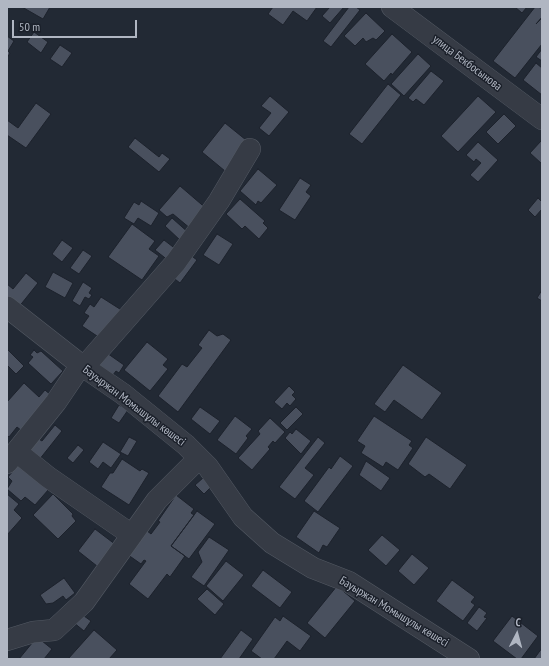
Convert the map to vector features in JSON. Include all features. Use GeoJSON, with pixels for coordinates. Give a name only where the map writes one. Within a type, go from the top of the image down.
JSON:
{"type":"FeatureCollection","features":[{"type":"Feature","properties":{"kind":"street","name":"улица Бекбосынова"},"geometry":{"type":"LineString","coordinates":[[392,7],[542,119]]}},
{"type":"Feature","properties":{"kind":"street"},"geometry":{"type":"LineString","coordinates":[[132,535],[48,477],[12,458],[82,366],[176,262],[219,201],[250,149]]}},
{"type":"Feature","properties":{"kind":"street","name":"Бауыржан Момышұлы көшесі"},"geometry":{"type":"LineString","coordinates":[[9,311],[82,366],[123,394],[186,445],[208,467],[243,517],[272,543],[314,568],[349,582],[470,659]]}},
{"type":"Feature","properties":{"kind":"street"},"geometry":{"type":"LineString","coordinates":[[7,640],[33,632],[54,630],[84,602],[157,500],[199,458]]}},
{"type":"Feature","properties":{"kind":"building"},"geometry":{"type":"Polygon","coordinates":[[[22,7],[50,7],[43,19],[22,7]]]}},
{"type":"Feature","properties":{"kind":"building"},"geometry":{"type":"Polygon","coordinates":[[[273,7],[317,7],[307,21],[293,11],[283,25],[268,14],[273,7]]]}},
{"type":"Feature","properties":{"kind":"building"},"geometry":{"type":"Polygon","coordinates":[[[330,7],[344,7],[330,23],[322,16],[330,7]]]}},
{"type":"Feature","properties":{"kind":"building"},"geometry":{"type":"Polygon","coordinates":[[[349,7],[356,7],[360,10],[331,47],[323,41],[349,7]]]}},
{"type":"Feature","properties":{"kind":"building"},"geometry":{"type":"Polygon","coordinates":[[[515,7],[527,7],[522,13],[515,7]]]}},
{"type":"Feature","properties":{"kind":"building"},"geometry":{"type":"Polygon","coordinates":[[[535,7],[542,8],[542,17],[536,24],[542,18],[542,44],[515,78],[493,61],[535,7]]]}},
{"type":"Feature","properties":{"kind":"building"},"geometry":{"type":"Polygon","coordinates":[[[366,13],[385,31],[376,40],[373,38],[366,42],[363,38],[355,46],[344,36],[366,13]]]}},
{"type":"Feature","properties":{"kind":"building"},"geometry":{"type":"Polygon","coordinates":[[[34,32],[48,42],[41,53],[27,42],[34,32]]]}},
{"type":"Feature","properties":{"kind":"building"},"geometry":{"type":"Polygon","coordinates":[[[392,34],[412,52],[392,75],[391,73],[384,81],[365,64],[392,34]]]}},
{"type":"Feature","properties":{"kind":"building"},"geometry":{"type":"Polygon","coordinates":[[[7,36],[14,41],[8,51],[10,53],[7,58],[7,36]]]}},
{"type":"Feature","properties":{"kind":"building"},"geometry":{"type":"Polygon","coordinates":[[[60,45],[72,53],[62,67],[50,59],[60,45]]]}},
{"type":"Feature","properties":{"kind":"building"},"geometry":{"type":"Polygon","coordinates":[[[542,49],[542,61],[536,57],[542,49]]]}},
{"type":"Feature","properties":{"kind":"building"},"geometry":{"type":"Polygon","coordinates":[[[418,54],[431,66],[404,96],[391,84],[418,54]]]}},
{"type":"Feature","properties":{"kind":"building"},"geometry":{"type":"Polygon","coordinates":[[[536,63],[542,68],[542,95],[523,80],[536,63]]]}},
{"type":"Feature","properties":{"kind":"building"},"geometry":{"type":"Polygon","coordinates":[[[431,71],[444,81],[424,105],[416,99],[413,102],[408,98],[431,71]]]}},
{"type":"Feature","properties":{"kind":"building"},"geometry":{"type":"Polygon","coordinates":[[[388,84],[401,95],[362,144],[349,134],[388,84]]]}},
{"type":"Feature","properties":{"kind":"building"},"geometry":{"type":"Polygon","coordinates":[[[270,96],[289,112],[269,136],[259,128],[271,113],[261,106],[270,96]]]}},
{"type":"Feature","properties":{"kind":"building"},"geometry":{"type":"Polygon","coordinates":[[[478,96],[496,112],[458,152],[441,136],[478,96]]]}},
{"type":"Feature","properties":{"kind":"building"},"geometry":{"type":"Polygon","coordinates":[[[36,103],[51,114],[26,148],[7,135],[7,120],[18,128],[36,103]]]}},
{"type":"Feature","properties":{"kind":"building"},"geometry":{"type":"Polygon","coordinates":[[[504,114],[516,126],[498,144],[486,132],[504,114]]]}},
{"type":"Feature","properties":{"kind":"building"},"geometry":{"type":"Polygon","coordinates":[[[225,123],[246,140],[225,171],[202,152],[225,123]]]}},
{"type":"Feature","properties":{"kind":"building"},"geometry":{"type":"Polygon","coordinates":[[[135,138],[159,157],[162,153],[170,159],[159,172],[128,147],[135,138]]]}},
{"type":"Feature","properties":{"kind":"building"},"geometry":{"type":"Polygon","coordinates":[[[541,141],[542,142],[542,164],[530,153],[541,141]]]}},
{"type":"Feature","properties":{"kind":"building"},"geometry":{"type":"Polygon","coordinates":[[[478,142],[498,160],[478,182],[470,175],[481,163],[476,159],[474,162],[466,155],[478,142]]]}},
{"type":"Feature","properties":{"kind":"building"},"geometry":{"type":"Polygon","coordinates":[[[258,169],[277,185],[261,203],[258,201],[256,205],[240,191],[258,169]]]}},
{"type":"Feature","properties":{"kind":"building"},"geometry":{"type":"Polygon","coordinates":[[[300,178],[311,185],[306,192],[311,196],[295,220],[279,210],[300,178]]]}},
{"type":"Feature","properties":{"kind":"building"},"geometry":{"type":"Polygon","coordinates":[[[180,186],[208,210],[191,229],[173,214],[167,217],[159,210],[180,186]]]}},
{"type":"Feature","properties":{"kind":"building"},"geometry":{"type":"Polygon","coordinates":[[[538,198],[542,202],[542,209],[535,217],[528,210],[538,198]]]}},
{"type":"Feature","properties":{"kind":"building"},"geometry":{"type":"Polygon","coordinates":[[[240,199],[265,221],[263,223],[268,228],[259,239],[245,226],[242,229],[226,214],[240,199]]]}},
{"type":"Feature","properties":{"kind":"building"},"geometry":{"type":"Polygon","coordinates":[[[141,201],[159,213],[151,226],[138,218],[134,224],[124,218],[134,202],[139,205],[141,201]]]}},
{"type":"Feature","properties":{"kind":"building"},"geometry":{"type":"Polygon","coordinates":[[[172,218],[190,234],[182,242],[165,226],[172,218]]]}},
{"type":"Feature","properties":{"kind":"building"},"geometry":{"type":"Polygon","coordinates":[[[132,224],[155,241],[149,249],[159,256],[142,280],[108,257],[132,224]]]}},
{"type":"Feature","properties":{"kind":"building"},"geometry":{"type":"Polygon","coordinates":[[[217,234],[233,244],[219,265],[203,255],[217,234]]]}},
{"type":"Feature","properties":{"kind":"building"},"geometry":{"type":"Polygon","coordinates":[[[62,240],[73,248],[62,262],[52,254],[62,240]]]}},
{"type":"Feature","properties":{"kind":"building"},"geometry":{"type":"Polygon","coordinates":[[[164,240],[177,250],[169,261],[155,250],[164,240]]]}},
{"type":"Feature","properties":{"kind":"building"},"geometry":{"type":"Polygon","coordinates":[[[83,250],[92,256],[79,274],[70,268],[83,250]]]}},
{"type":"Feature","properties":{"kind":"building"},"geometry":{"type":"Polygon","coordinates":[[[189,254],[197,260],[180,283],[171,276],[189,254]]]}},
{"type":"Feature","properties":{"kind":"building"},"geometry":{"type":"Polygon","coordinates":[[[53,272],[73,283],[65,298],[45,287],[53,272]]]}},
{"type":"Feature","properties":{"kind":"building"},"geometry":{"type":"Polygon","coordinates":[[[26,273],[38,283],[18,308],[7,300],[7,284],[13,289],[26,273]]]}},
{"type":"Feature","properties":{"kind":"building"},"geometry":{"type":"Polygon","coordinates":[[[83,282],[92,288],[89,293],[92,295],[89,299],[85,297],[80,306],[72,301],[83,282]]]}},
{"type":"Feature","properties":{"kind":"building"},"geometry":{"type":"Polygon","coordinates":[[[542,290],[542,301],[537,298],[542,290]]]}},
{"type":"Feature","properties":{"kind":"building"},"geometry":{"type":"Polygon","coordinates":[[[101,297],[123,311],[103,340],[82,326],[89,316],[84,313],[90,304],[94,307],[101,297]]]}},
{"type":"Feature","properties":{"kind":"building"},"geometry":{"type":"Polygon","coordinates":[[[209,330],[217,336],[223,334],[231,340],[178,412],[158,396],[182,364],[187,367],[202,348],[198,345],[209,330]]]}},
{"type":"Feature","properties":{"kind":"building"},"geometry":{"type":"Polygon","coordinates":[[[147,342],[168,359],[163,365],[168,369],[150,391],[124,370],[147,342]]]}},
{"type":"Feature","properties":{"kind":"building"},"geometry":{"type":"Polygon","coordinates":[[[7,349],[24,366],[16,374],[7,365],[7,349]]]}},
{"type":"Feature","properties":{"kind":"building"},"geometry":{"type":"Polygon","coordinates":[[[34,350],[37,353],[41,351],[63,371],[51,384],[28,363],[33,357],[30,355],[34,350]]]}},
{"type":"Feature","properties":{"kind":"building"},"geometry":{"type":"Polygon","coordinates":[[[104,351],[124,365],[119,373],[116,371],[113,375],[96,364],[104,351]]]}},
{"type":"Feature","properties":{"kind":"building"},"geometry":{"type":"Polygon","coordinates":[[[403,365],[442,393],[422,420],[394,400],[385,412],[374,404],[403,365]]]}},
{"type":"Feature","properties":{"kind":"building"},"geometry":{"type":"Polygon","coordinates":[[[24,383],[39,397],[45,390],[52,396],[22,431],[17,427],[9,437],[7,435],[7,402],[24,383]]]}},
{"type":"Feature","properties":{"kind":"building"},"geometry":{"type":"Polygon","coordinates":[[[289,386],[295,392],[292,395],[296,399],[290,406],[287,403],[282,409],[274,402],[289,386]]]}},
{"type":"Feature","properties":{"kind":"building"},"geometry":{"type":"Polygon","coordinates":[[[119,405],[128,410],[119,423],[111,418],[119,405]]]}},
{"type":"Feature","properties":{"kind":"building"},"geometry":{"type":"Polygon","coordinates":[[[200,407],[220,421],[210,434],[191,419],[200,407]]]}},
{"type":"Feature","properties":{"kind":"building"},"geometry":{"type":"Polygon","coordinates":[[[296,407],[303,414],[287,430],[280,423],[296,407]]]}},
{"type":"Feature","properties":{"kind":"building"},"geometry":{"type":"Polygon","coordinates":[[[235,416],[252,429],[246,436],[248,438],[236,454],[217,440],[235,416]]]}},
{"type":"Feature","properties":{"kind":"building"},"geometry":{"type":"Polygon","coordinates":[[[374,416],[412,441],[409,445],[413,448],[398,470],[386,462],[383,467],[361,453],[365,446],[357,441],[374,416]]]}},
{"type":"Feature","properties":{"kind":"building"},"geometry":{"type":"Polygon","coordinates":[[[270,418],[285,432],[275,443],[273,441],[268,447],[270,449],[252,470],[238,458],[260,434],[258,431],[270,418]]]}},
{"type":"Feature","properties":{"kind":"building"},"geometry":{"type":"Polygon","coordinates":[[[55,425],[62,431],[39,460],[27,450],[37,438],[42,441],[55,425]]]}},
{"type":"Feature","properties":{"kind":"building"},"geometry":{"type":"Polygon","coordinates":[[[296,429],[311,441],[301,454],[285,438],[290,432],[292,434],[296,429]]]}},
{"type":"Feature","properties":{"kind":"building"},"geometry":{"type":"Polygon","coordinates":[[[129,437],[137,441],[128,456],[120,452],[129,437]]]}},
{"type":"Feature","properties":{"kind":"building"},"geometry":{"type":"Polygon","coordinates":[[[318,437],[325,443],[305,468],[314,475],[295,499],[279,487],[318,437]]]}},
{"type":"Feature","properties":{"kind":"building"},"geometry":{"type":"Polygon","coordinates":[[[426,437],[467,465],[450,489],[429,474],[425,477],[408,464],[426,437]]]}},
{"type":"Feature","properties":{"kind":"building"},"geometry":{"type":"Polygon","coordinates":[[[103,442],[121,454],[111,468],[103,462],[98,469],[89,462],[103,442]]]}},
{"type":"Feature","properties":{"kind":"building"},"geometry":{"type":"Polygon","coordinates":[[[78,445],[84,450],[73,463],[67,458],[78,445]]]}},
{"type":"Feature","properties":{"kind":"building"},"geometry":{"type":"Polygon","coordinates":[[[340,456],[353,466],[318,512],[304,501],[329,467],[331,469],[340,456]]]}},
{"type":"Feature","properties":{"kind":"building"},"geometry":{"type":"Polygon","coordinates":[[[122,459],[140,471],[142,469],[149,473],[129,505],[101,487],[122,459]]]}},
{"type":"Feature","properties":{"kind":"building"},"geometry":{"type":"Polygon","coordinates":[[[366,461],[390,478],[381,491],[359,475],[366,461]]]}},
{"type":"Feature","properties":{"kind":"building"},"geometry":{"type":"Polygon","coordinates":[[[19,464],[49,489],[35,505],[25,497],[21,501],[7,489],[12,481],[8,477],[19,464]]]}},
{"type":"Feature","properties":{"kind":"building"},"geometry":{"type":"Polygon","coordinates":[[[203,478],[211,487],[204,494],[195,485],[203,478]]]}},
{"type":"Feature","properties":{"kind":"building"},"geometry":{"type":"Polygon","coordinates":[[[7,494],[19,504],[14,510],[22,518],[7,535],[7,494]]]}},
{"type":"Feature","properties":{"kind":"building"},"geometry":{"type":"Polygon","coordinates":[[[53,494],[73,514],[72,516],[76,521],[58,539],[33,515],[53,494]]]}},
{"type":"Feature","properties":{"kind":"building"},"geometry":{"type":"Polygon","coordinates":[[[176,495],[194,509],[191,513],[194,515],[171,546],[185,556],[170,577],[167,574],[148,599],[129,584],[146,561],[144,560],[141,564],[124,552],[142,527],[151,534],[176,495]]]}},
{"type":"Feature","properties":{"kind":"building"},"geometry":{"type":"Polygon","coordinates":[[[197,511],[215,524],[189,559],[171,546],[197,511]]]}},
{"type":"Feature","properties":{"kind":"building"},"geometry":{"type":"Polygon","coordinates":[[[314,511],[340,528],[327,547],[323,545],[319,553],[296,537],[314,511]]]}},
{"type":"Feature","properties":{"kind":"building"},"geometry":{"type":"Polygon","coordinates":[[[95,529],[120,548],[102,570],[78,551],[95,529]]]}},
{"type":"Feature","properties":{"kind":"building"},"geometry":{"type":"Polygon","coordinates":[[[382,535],[400,550],[386,566],[368,550],[382,535]]]}},
{"type":"Feature","properties":{"kind":"building"},"geometry":{"type":"Polygon","coordinates":[[[209,537],[229,550],[204,586],[191,577],[202,562],[198,552],[209,537]]]}},
{"type":"Feature","properties":{"kind":"building"},"geometry":{"type":"Polygon","coordinates":[[[412,554],[429,568],[414,585],[398,571],[412,554]]]}},
{"type":"Feature","properties":{"kind":"building"},"geometry":{"type":"Polygon","coordinates":[[[226,561],[244,575],[223,601],[206,586],[226,561]]]}},
{"type":"Feature","properties":{"kind":"building"},"geometry":{"type":"Polygon","coordinates":[[[263,570],[292,592],[280,608],[251,586],[263,570]]]}},
{"type":"Feature","properties":{"kind":"building"},"geometry":{"type":"Polygon","coordinates":[[[64,578],[75,593],[66,600],[63,596],[53,603],[46,604],[40,595],[64,578]]]}},
{"type":"Feature","properties":{"kind":"building"},"geometry":{"type":"Polygon","coordinates":[[[452,580],[475,597],[471,602],[475,605],[463,621],[436,601],[452,580]]]}},
{"type":"Feature","properties":{"kind":"building"},"geometry":{"type":"Polygon","coordinates":[[[337,586],[355,601],[325,638],[307,623],[337,586]]]}},
{"type":"Feature","properties":{"kind":"building"},"geometry":{"type":"Polygon","coordinates":[[[207,589],[224,604],[215,615],[197,599],[207,589]]]}},
{"type":"Feature","properties":{"kind":"building"},"geometry":{"type":"Polygon","coordinates":[[[479,607],[487,613],[484,617],[487,618],[477,631],[467,623],[479,607]]]}},
{"type":"Feature","properties":{"kind":"building"},"geometry":{"type":"Polygon","coordinates":[[[80,613],[91,621],[84,631],[73,622],[80,613]]]}},
{"type":"Feature","properties":{"kind":"building"},"geometry":{"type":"Polygon","coordinates":[[[283,616],[311,636],[300,651],[287,641],[274,659],[262,659],[251,651],[275,617],[280,621],[283,616]]]}},
{"type":"Feature","properties":{"kind":"building"},"geometry":{"type":"Polygon","coordinates":[[[512,616],[538,636],[521,659],[517,659],[493,641],[512,616]]]}},
{"type":"Feature","properties":{"kind":"building"},"geometry":{"type":"Polygon","coordinates":[[[94,630],[117,650],[109,659],[68,659],[94,630]]]}},
{"type":"Feature","properties":{"kind":"building"},"geometry":{"type":"Polygon","coordinates":[[[241,630],[253,639],[239,659],[220,659],[241,630]]]}},
{"type":"Feature","properties":{"kind":"building"},"geometry":{"type":"Polygon","coordinates":[[[37,637],[52,649],[44,659],[19,659],[37,637]]]}},
{"type":"Feature","properties":{"kind":"building"},"geometry":{"type":"Polygon","coordinates":[[[542,648],[542,659],[534,659],[542,648]]]}}]}
